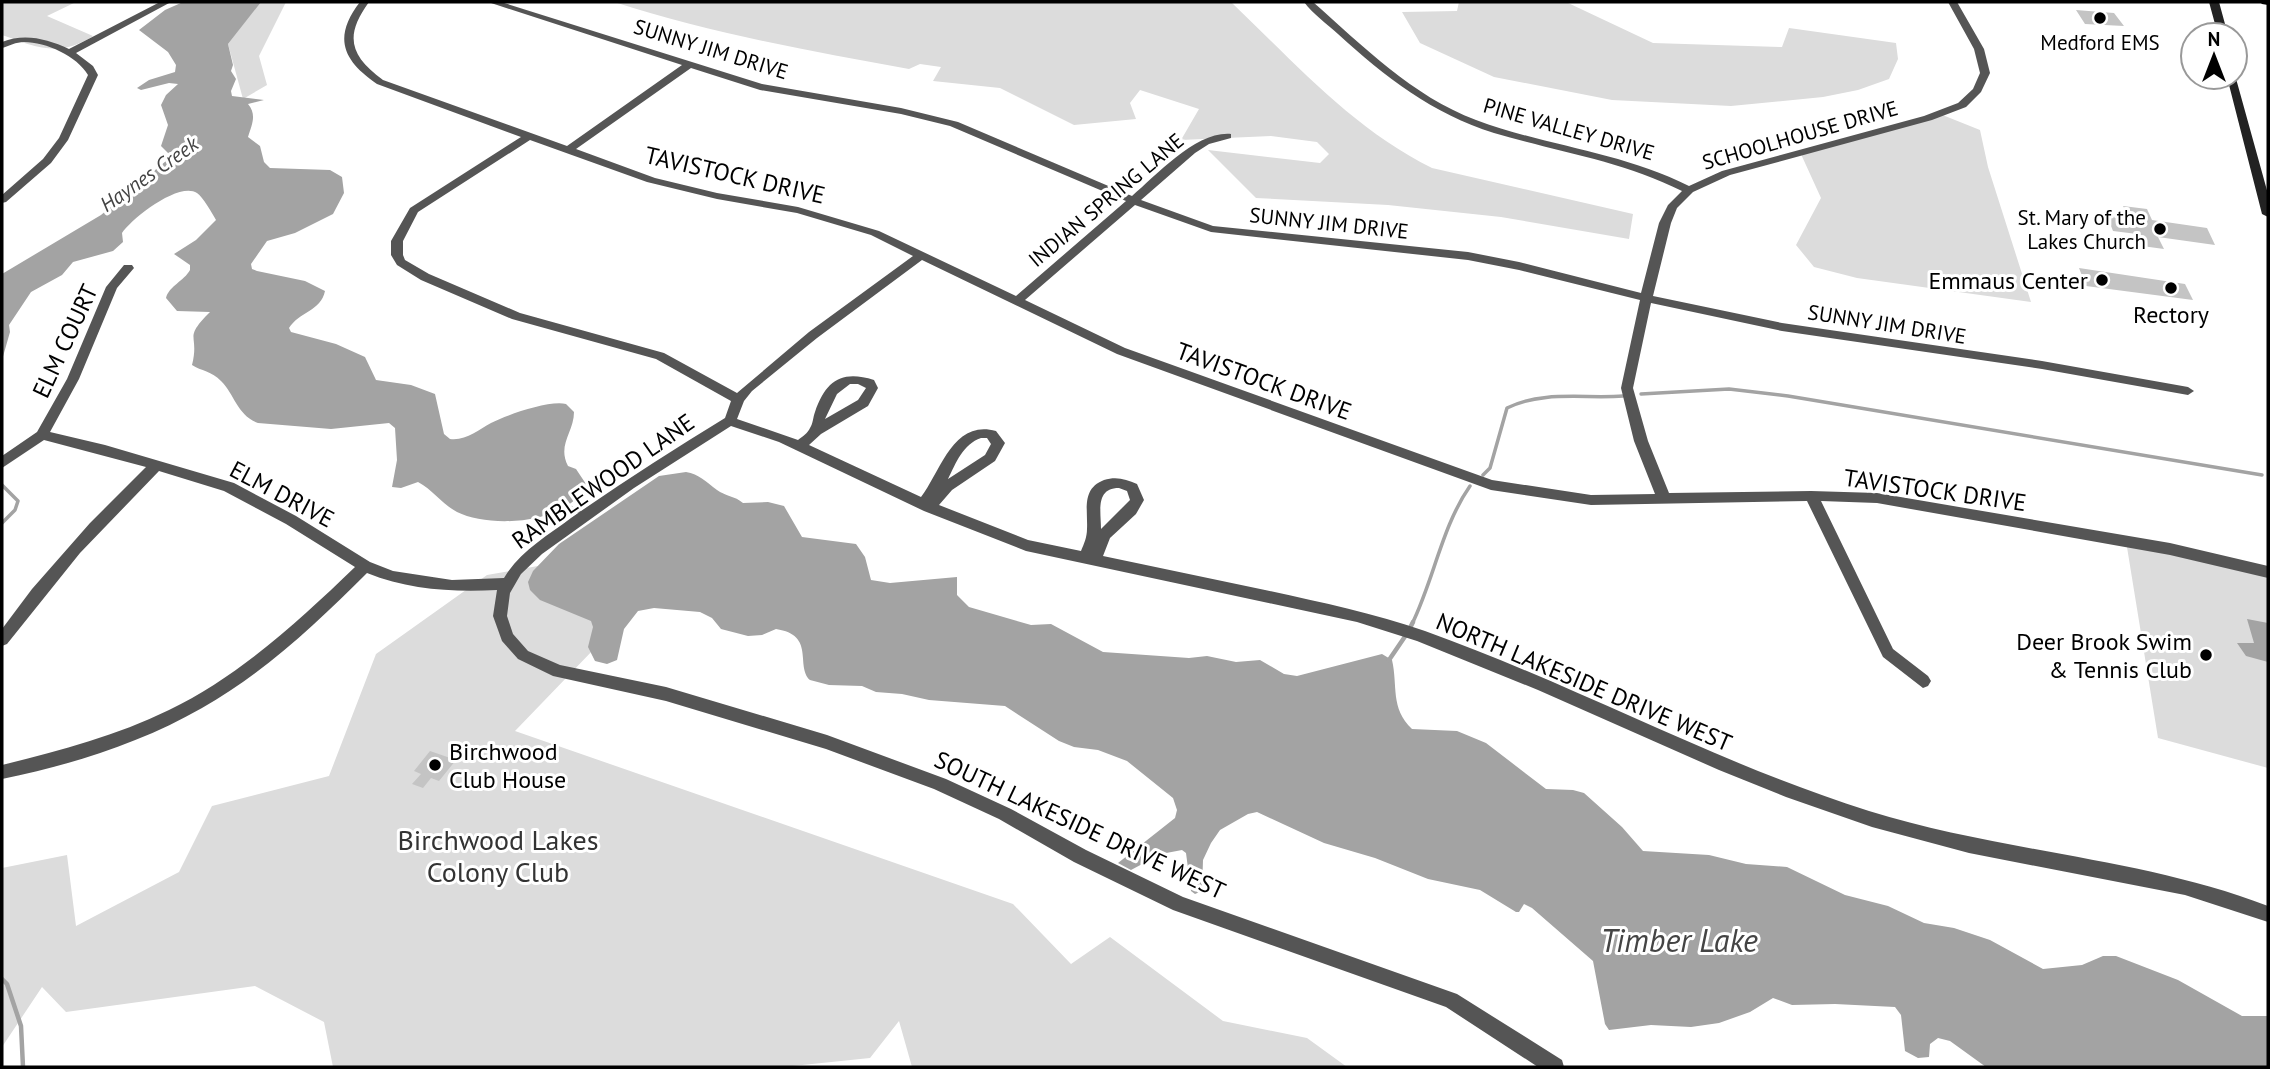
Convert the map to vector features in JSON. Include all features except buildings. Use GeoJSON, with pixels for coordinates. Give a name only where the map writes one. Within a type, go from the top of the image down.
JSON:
{"type":"FeatureCollection","features":[{"type":"Feature","properties":{"kind":"street"},"geometry":{"type":"LineString","coordinates":[[69,53],[166,2]]}},
{"type":"Feature","properties":{"kind":"street","name":"TAVISTOCK DRIVE"},"geometry":{"type":"LineString","coordinates":[[364,2],[354,16],[347,34],[352,56],[366,72],[407,92],[674,186],[839,221],[875,233],[1129,354],[1491,485],[1571,499],[1856,496],[1916,503],[2170,549],[2268,572]]}},
{"type":"Feature","properties":{"kind":"street","name":"SUNNY JIM DRIVE"},"geometry":{"type":"LineString","coordinates":[[492,2],[760,87],[901,111],[954,124],[1134,201],[1211,229],[1468,256],[1782,327],[2042,365],[2188,391]]}},
{"type":"Feature","properties":{"kind":"street","name":"PINE VALLEY DRIVE"},"geometry":{"type":"LineString","coordinates":[[1308,2],[1405,87],[1459,116],[1512,135],[1643,168],[1689,190]]}},
{"type":"Feature","properties":{"kind":"street"},"geometry":{"type":"LineString","coordinates":[[1943,2],[1954,2]]}},
{"type":"Feature","properties":{"kind":"street","name":"SCHOOLHOUSE DRIVE"},"geometry":{"type":"LineString","coordinates":[[1664,499],[1641,441],[1628,388],[1646,298],[1668,215],[1689,190],[1726,173],[1928,118],[1962,105],[1977,90],[1984,74],[1979,49],[1954,2]]}},
{"type":"Feature","properties":{"kind":"street"},"geometry":{"type":"LineString","coordinates":[[2214,2],[2219,21]]}},
{"type":"Feature","properties":{"kind":"street"},"geometry":{"type":"LineString","coordinates":[[2,45],[24,39],[69,53],[83,60],[92,72],[88,91],[64,138],[47,162],[2,200]]}},
{"type":"Feature","properties":{"kind":"street"},"geometry":{"type":"LineString","coordinates":[[569,149],[690,64]]}},
{"type":"Feature","properties":{"kind":"street"},"geometry":{"type":"LineString","coordinates":[[2236,91],[2268,214]]}},
{"type":"Feature","properties":{"kind":"street"},"geometry":{"type":"LineString","coordinates":[[529,136],[414,210],[399,236],[397,253],[401,262],[416,272],[506,312],[672,361],[738,399]]}},
{"type":"Feature","properties":{"kind":"street","name":"INDIAN SPRING LANE"},"geometry":{"type":"LineString","coordinates":[[1016,302],[1197,146],[1227,136]]}},
{"type":"Feature","properties":{"kind":"street"},"geometry":{"type":"LineString","coordinates":[[730,421],[738,399],[813,335],[920,256]]}},
{"type":"Feature","properties":{"kind":"street","name":"ELM COURT"},"geometry":{"type":"LineString","coordinates":[[42,435],[73,379],[112,287],[128,268]]}},
{"type":"Feature","properties":{"kind":"street"},"geometry":{"type":"LineString","coordinates":[[800,446],[816,430],[863,403],[872,388],[870,383],[850,378],[838,383],[827,396],[816,430]]}},
{"type":"Feature","properties":{"kind":"street","name":"NORTH LAKESIDE DRIVE WEST"},"geometry":{"type":"LineString","coordinates":[[730,421],[800,446],[926,506],[1026,545],[1392,626],[1545,684],[1745,776],[1854,814],[2014,855],[2134,875],[2221,897],[2268,914]]}},
{"type":"Feature","properties":{"kind":"street","name":"RAMBLEWOOD LANE"},"geometry":{"type":"LineString","coordinates":[[507,583],[526,560],[562,532],[652,468],[730,421]]}},
{"type":"Feature","properties":{"kind":"street"},"geometry":{"type":"LineString","coordinates":[[976,433],[991,434],[998,443],[995,454],[947,485],[926,506],[960,444],[976,433]]}},
{"type":"Feature","properties":{"kind":"street"},"geometry":{"type":"LineString","coordinates":[[2,463],[42,435]]}},
{"type":"Feature","properties":{"kind":"street","name":"ELM DRIVE"},"geometry":{"type":"LineString","coordinates":[[42,435],[229,487],[291,520],[365,566],[392,577],[452,586],[507,583]]}},
{"type":"Feature","properties":{"kind":"street"},"geometry":{"type":"LineString","coordinates":[[2,640],[71,552],[157,465]]}},
{"type":"Feature","properties":{"kind":"street"},"geometry":{"type":"LineString","coordinates":[[1121,482],[1132,488],[1136,500],[1131,510],[1104,535],[1090,559],[1094,534],[1095,493],[1107,484],[1121,482]]}},
{"type":"Feature","properties":{"kind":"street"},"geometry":{"type":"LineString","coordinates":[[1811,496],[1888,653],[1923,681]]}},
{"type":"Feature","properties":{"kind":"street"},"geometry":{"type":"LineString","coordinates":[[2,772],[113,741],[197,703],[273,651],[365,566]]}},
{"type":"Feature","properties":{"kind":"street","name":"SOUTH LAKESIDE DRIVE WEST"},"geometry":{"type":"LineString","coordinates":[[507,583],[500,604],[500,615],[507,637],[523,655],[546,667],[718,708],[827,742],[940,784],[1005,814],[1080,856],[1179,904],[1451,1000],[1555,1067]]}},
{"type":"Feature","properties":{"kind":"green space"},"geometry":{"type":"Polygon","coordinates":[[[2,2],[76,2],[47,16],[93,36],[81,43],[58,49],[37,46],[2,35],[2,2]]]}},
{"type":"Feature","properties":{"kind":"green space"},"geometry":{"type":"Polygon","coordinates":[[[260,2],[286,2],[259,56],[267,85],[243,99],[228,44],[260,2]]]}},
{"type":"Feature","properties":{"kind":"green space"},"geometry":{"type":"Polygon","coordinates":[[[614,2],[1231,2],[1301,71],[1350,114],[1403,152],[1432,168],[1633,214],[1629,239],[1501,217],[1388,205],[1256,198],[1208,150],[1320,163],[1329,154],[1317,142],[1271,136],[1181,140],[1199,109],[1140,90],[1130,103],[1136,119],[1074,125],[1000,88],[933,81],[941,67],[920,64],[909,69],[797,48],[687,23],[614,2]]]}},
{"type":"Feature","properties":{"kind":"green space"},"geometry":{"type":"Polygon","coordinates":[[[1459,2],[1566,2],[1653,43],[1782,47],[1789,28],[1896,43],[1898,59],[1889,79],[1858,90],[1823,97],[1731,106],[1612,100],[1494,77],[1420,43],[1402,12],[1457,11],[1459,2]]]}},
{"type":"Feature","properties":{"kind":"green space"},"geometry":{"type":"Polygon","coordinates":[[[1940,114],[1980,130],[1988,167],[2031,302],[1857,278],[1814,267],[1796,245],[1821,198],[1800,152],[1940,114]]]}},
{"type":"Feature","properties":{"kind":"green space","name":"Deer Brook Swim & Tennis Club"},"geometry":{"type":"Polygon","coordinates":[[[2126,541],[2268,572],[2268,768],[2158,738],[2126,541]]]}},
{"type":"Feature","properties":{"kind":"green space","name":"Birchwood Lakes Colony Club"},"geometry":{"type":"Polygon","coordinates":[[[572,560],[648,593],[515,731],[1013,904],[1071,964],[1110,937],[1223,1021],[1307,1038],[1347,1067],[912,1067],[899,1021],[870,1058],[783,1067],[333,1067],[324,1022],[255,986],[66,1012],[42,987],[2,1047],[2,868],[67,855],[76,926],[179,872],[212,806],[329,776],[376,654],[487,575],[572,560]]]}},
{"type":"Feature","properties":{"kind":"water"},"geometry":{"type":"Polygon","coordinates":[[[183,2],[261,2],[228,44],[233,65],[231,71],[236,79],[231,91],[232,96],[264,100],[248,104],[253,116],[248,137],[260,146],[264,162],[270,168],[330,170],[342,177],[344,193],[333,214],[295,233],[267,241],[251,264],[252,269],[257,271],[305,281],[325,291],[319,303],[293,323],[289,328],[291,332],[336,344],[365,357],[376,380],[411,385],[435,394],[444,434],[450,439],[467,437],[498,420],[528,409],[549,404],[566,404],[574,412],[565,445],[565,458],[568,466],[576,469],[586,484],[577,497],[564,508],[547,515],[509,521],[472,517],[452,509],[418,482],[401,488],[392,487],[397,460],[395,428],[389,423],[331,429],[258,423],[245,415],[218,378],[192,365],[194,333],[210,312],[177,311],[166,298],[170,290],[190,270],[190,265],[174,254],[196,240],[216,220],[197,193],[179,192],[156,203],[127,227],[122,233],[123,242],[113,251],[73,262],[62,275],[31,292],[9,325],[10,332],[2,360],[2,274],[101,215],[166,161],[169,154],[161,146],[168,125],[161,105],[166,95],[178,84],[169,83],[141,90],[137,88],[149,80],[175,72],[176,65],[168,52],[139,30],[165,10],[183,2]]]}},
{"type":"Feature","properties":{"kind":"water","name":"Timber Lake"},"geometry":{"type":"Polygon","coordinates":[[[686,472],[699,476],[720,492],[743,503],[768,502],[784,506],[802,537],[856,544],[865,557],[871,580],[890,583],[957,577],[957,595],[969,607],[1031,625],[1051,624],[1103,652],[1189,658],[1207,656],[1236,662],[1260,660],[1284,674],[1297,676],[1382,654],[1392,660],[1400,713],[1412,729],[1457,731],[1486,743],[1546,789],[1584,793],[1622,827],[1643,851],[1709,855],[1746,864],[1787,867],[1845,895],[1888,906],[1924,923],[1954,928],[1990,940],[2043,969],[2082,965],[2103,956],[2116,956],[2178,980],[2242,1016],[2268,1016],[2268,1067],[1986,1067],[1950,1041],[1938,1038],[1930,1044],[1929,1057],[1918,1058],[1905,1051],[1901,1015],[1895,1007],[1792,1005],[1773,998],[1750,1012],[1719,1023],[1691,1027],[1651,1025],[1609,1030],[1605,1024],[1593,961],[1532,908],[1524,904],[1519,912],[1516,912],[1480,890],[1428,879],[1375,858],[1324,843],[1257,812],[1248,814],[1220,830],[1203,860],[1202,891],[1195,894],[1191,891],[1186,853],[1182,850],[1161,854],[1131,870],[1118,863],[1175,818],[1177,810],[1173,798],[1127,761],[1098,750],[1074,747],[1059,741],[1005,706],[929,700],[876,692],[862,686],[829,685],[810,680],[804,667],[800,644],[788,632],[776,629],[762,635],[748,636],[721,629],[712,618],[700,612],[654,608],[638,611],[624,629],[617,660],[607,664],[595,661],[588,647],[593,627],[591,621],[540,600],[530,590],[528,582],[533,571],[559,544],[659,476],[686,472]]]}},
{"type":"Feature","properties":{"kind":"water"},"geometry":{"type":"Polygon","coordinates":[[[2247,619],[2268,623],[2268,662],[2246,656],[2237,643],[2254,643],[2247,619]]]}},
{"type":"Feature","properties":{"kind":"waterway"},"geometry":{"type":"LineString","coordinates":[[1641,394],[1729,389],[1788,396],[2262,475]]}},
{"type":"Feature","properties":{"kind":"waterway"},"geometry":{"type":"LineString","coordinates":[[1483,475],[1490,468],[1507,408],[1521,402],[1550,397],[1623,396]]}},
{"type":"Feature","properties":{"kind":"waterway"},"geometry":{"type":"LineString","coordinates":[[2,485],[18,501],[15,510],[2,523]]}},
{"type":"Feature","properties":{"kind":"waterway"},"geometry":{"type":"LineString","coordinates":[[1412,624],[1452,518],[1470,486]]}},
{"type":"Feature","properties":{"kind":"waterway"},"geometry":{"type":"LineString","coordinates":[[566,505],[581,513]]}},
{"type":"Feature","properties":{"kind":"waterway"},"geometry":{"type":"LineString","coordinates":[[1410,628],[1412,624]]}},
{"type":"Feature","properties":{"kind":"waterway"},"geometry":{"type":"LineString","coordinates":[[1389,660],[1406,635]]}},
{"type":"Feature","properties":{"kind":"waterway"},"geometry":{"type":"LineString","coordinates":[[2,979],[7,984],[21,1026],[23,1067]]}},
{"type":"Feature","properties":{"kind":"place","name":"Medford EMS"},"geometry":{"type":"Point","coordinates":[2100,18]}},
{"type":"Feature","properties":{"kind":"place","name":"St. Mary of the Lakes Church"},"geometry":{"type":"Point","coordinates":[2160,229]}},
{"type":"Feature","properties":{"kind":"place","name":"Emmaus Center"},"geometry":{"type":"Point","coordinates":[2102,280]}},
{"type":"Feature","properties":{"kind":"place","name":"Rectory"},"geometry":{"type":"Point","coordinates":[2171,288]}},
{"type":"Feature","properties":{"kind":"place","name":"Deer Brook Swim & Tennis Club"},"geometry":{"type":"Point","coordinates":[2206,655]}},
{"type":"Feature","properties":{"kind":"place","name":"Birchwood Club House"},"geometry":{"type":"Point","coordinates":[435,765]}},
{"type":"Feature","properties":{"kind":"water label","name":"Haynes Creek"},"geometry":{"type":"Point","coordinates":[149,174]}}]}
